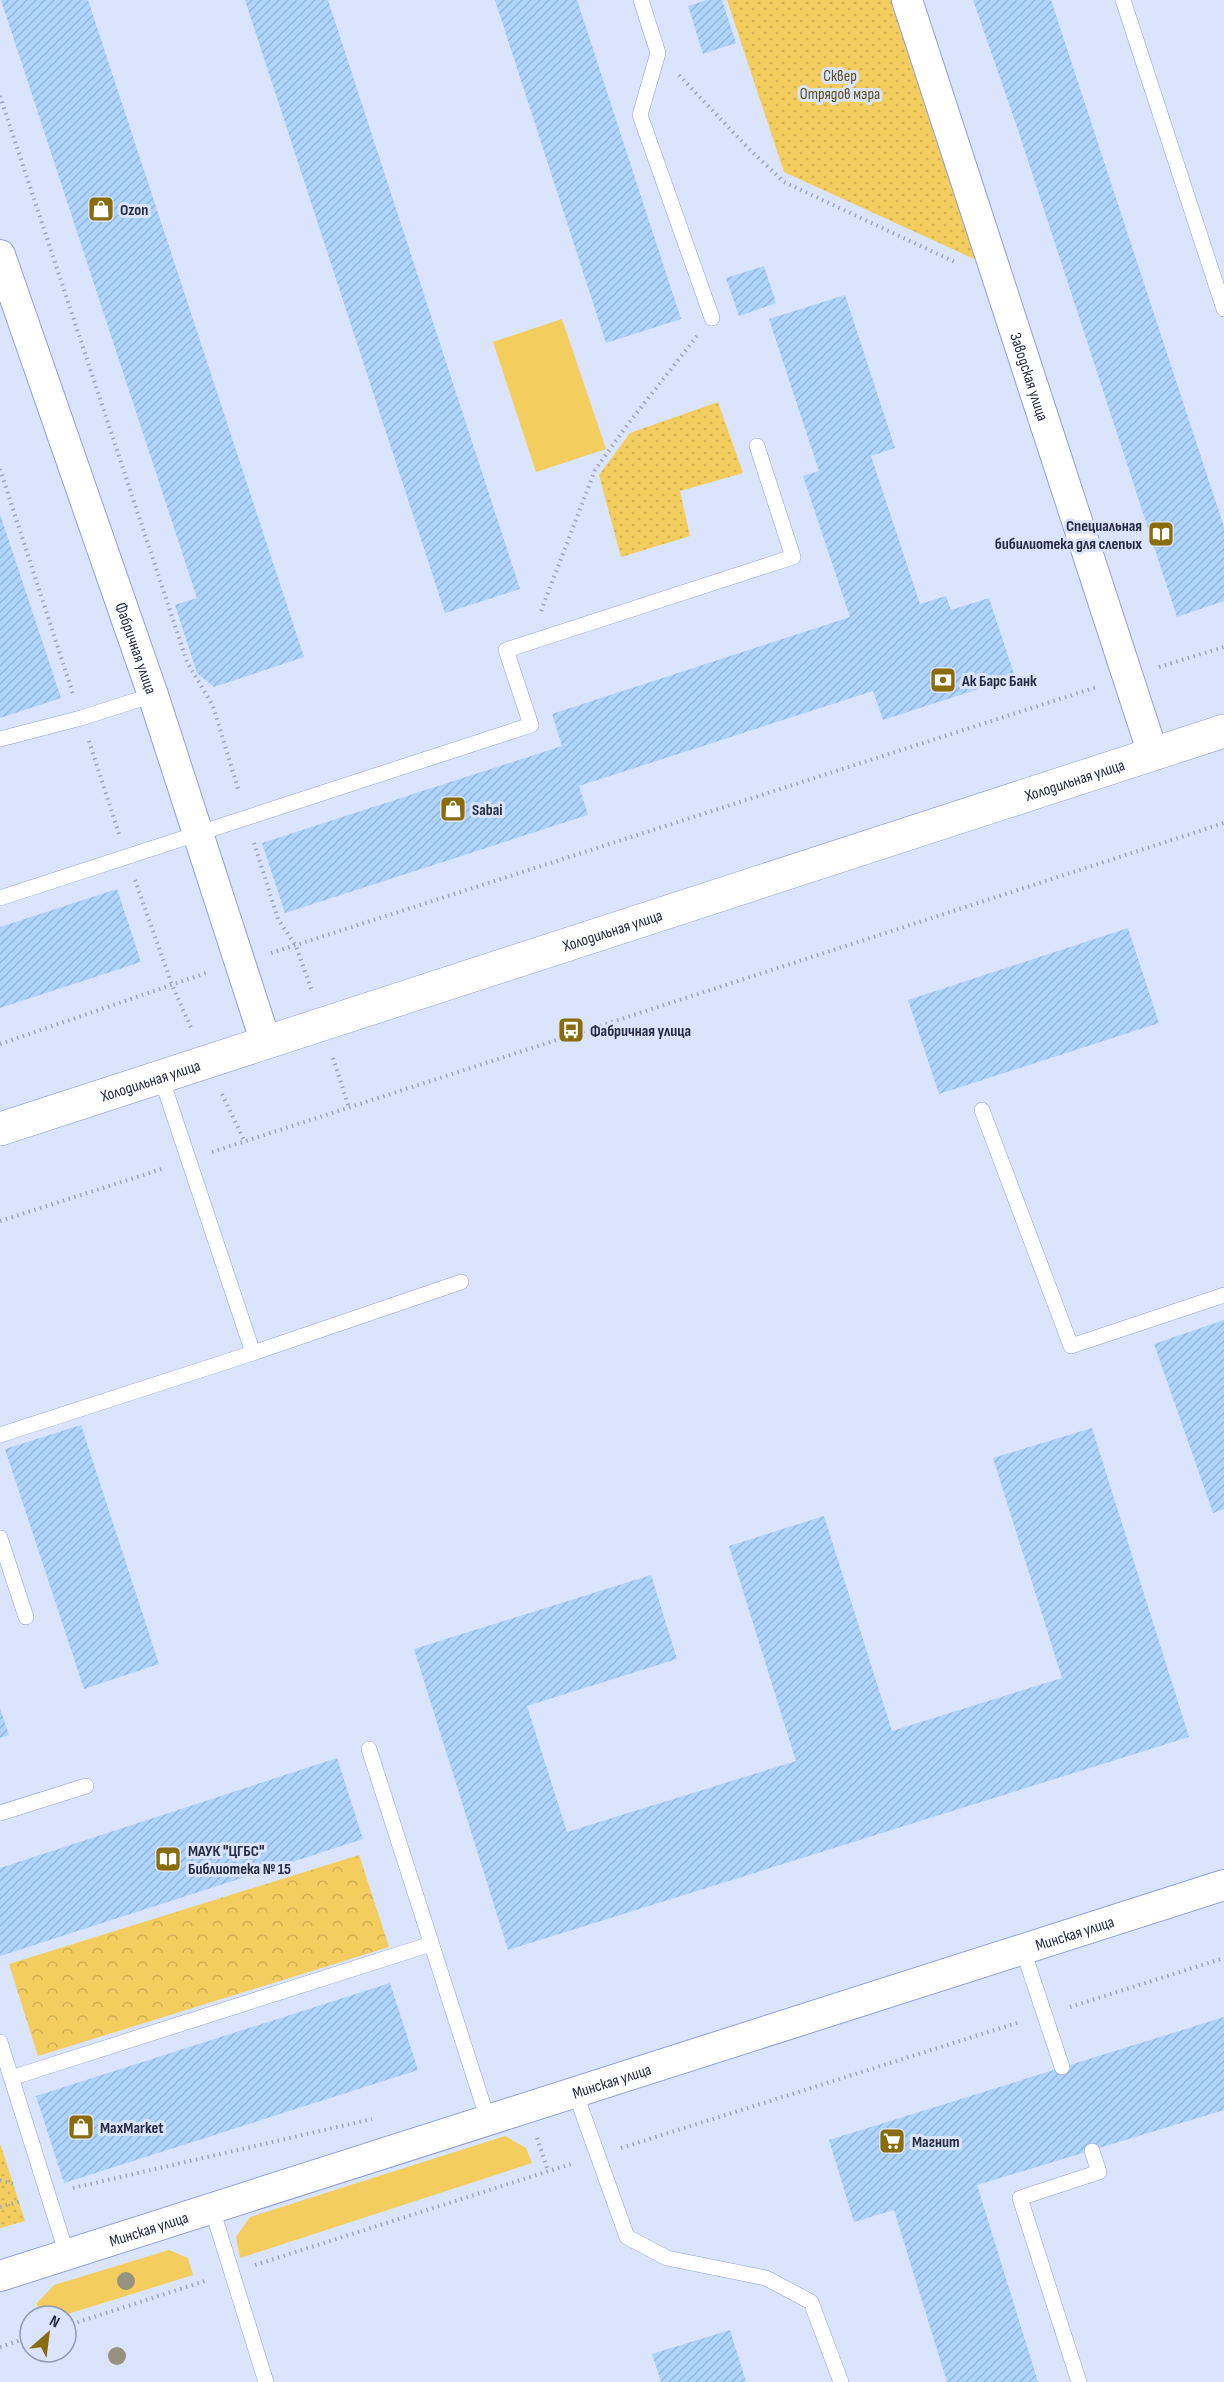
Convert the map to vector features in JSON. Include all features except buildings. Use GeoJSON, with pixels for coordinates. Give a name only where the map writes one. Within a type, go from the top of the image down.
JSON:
{"type":"FeatureCollection","features":[{"type":"Feature","properties":{"kind":"street","name":"Заводская улица"},"geometry":{"type":"LineString","coordinates":[[907,0],[1153,754]]}},
{"type":"Feature","properties":{"kind":"street","name":"Фабричная улица"},"geometry":{"type":"LineString","coordinates":[[1,259],[153,695],[266,1043]]}},
{"type":"Feature","properties":{"kind":"street","name":"Холодильная улица"},"geometry":{"type":"LineString","coordinates":[[0,1129],[1224,731]]}},
{"type":"Feature","properties":{"kind":"street","name":"Минская улица"},"geometry":{"type":"LineString","coordinates":[[0,2276],[1224,1885]]}},
{"type":"Feature","properties":{"kind":"lane"},"geometry":{"type":"LineString","coordinates":[[641,0],[658,53],[640,115],[712,318]]}},
{"type":"Feature","properties":{"kind":"lane"},"geometry":{"type":"LineString","coordinates":[[1123,0],[1224,309]]}},
{"type":"Feature","properties":{"kind":"lane"},"geometry":{"type":"LineString","coordinates":[[0,898],[531,725],[506,650],[793,557],[757,446]]}},
{"type":"Feature","properties":{"kind":"lane"},"geometry":{"type":"LineString","coordinates":[[0,739],[81,718],[153,695]]}},
{"type":"Feature","properties":{"kind":"lane"},"geometry":{"type":"LineString","coordinates":[[161,1077],[253,1353]]}},
{"type":"Feature","properties":{"kind":"lane"},"geometry":{"type":"LineString","coordinates":[[982,1110],[1071,1346],[1224,1295]]}},
{"type":"Feature","properties":{"kind":"lane"},"geometry":{"type":"LineString","coordinates":[[0,1435],[253,1353],[461,1282]]}},
{"type":"Feature","properties":{"kind":"lane"},"geometry":{"type":"LineString","coordinates":[[0,1538],[26,1617]]}},
{"type":"Feature","properties":{"kind":"lane"},"geometry":{"type":"LineString","coordinates":[[369,1749],[488,2120]]}},
{"type":"Feature","properties":{"kind":"lane"},"geometry":{"type":"LineString","coordinates":[[0,1813],[86,1786]]}},
{"type":"Feature","properties":{"kind":"lane"},"geometry":{"type":"LineString","coordinates":[[11,2078],[431,1944]]}},
{"type":"Feature","properties":{"kind":"lane"},"geometry":{"type":"LineString","coordinates":[[1023,1950],[1062,2067]]}},
{"type":"Feature","properties":{"kind":"lane"},"geometry":{"type":"LineString","coordinates":[[0,2042],[67,2255]]}},
{"type":"Feature","properties":{"kind":"lane"},"geometry":{"type":"LineString","coordinates":[[575,2092],[627,2237],[667,2258],[766,2278],[811,2302],[842,2382]]}},
{"type":"Feature","properties":{"kind":"lane"},"geometry":{"type":"LineString","coordinates":[[1079,2382],[1020,2198],[1099,2172],[1092,2151]]}},
{"type":"Feature","properties":{"kind":"lane"},"geometry":{"type":"LineString","coordinates":[[212,2209],[266,2382]]}},
{"type":"Feature","properties":{"kind":"path"},"geometry":{"type":"LineString","coordinates":[[658,53],[749,149],[784,182],[999,283]]}},
{"type":"Feature","properties":{"kind":"path"},"geometry":{"type":"LineString","coordinates":[[0,96],[188,662],[213,706],[278,919],[297,946],[349,1108]]}},
{"type":"Feature","properties":{"kind":"path"},"geometry":{"type":"LineString","coordinates":[[529,643],[595,470],[628,424],[712,318]]}},
{"type":"Feature","properties":{"kind":"path"},"geometry":{"type":"LineString","coordinates":[[0,469],[81,718],[172,985],[245,1142]]}},
{"type":"Feature","properties":{"kind":"path"},"geometry":{"type":"LineString","coordinates":[[0,1044],[240,962],[297,946],[1224,647]]}},
{"type":"Feature","properties":{"kind":"path"},"geometry":{"type":"LineString","coordinates":[[0,1221],[1224,823]]}},
{"type":"Feature","properties":{"kind":"path"},"geometry":{"type":"LineString","coordinates":[[78,2321],[1224,1958]]}},
{"type":"Feature","properties":{"kind":"path"},"geometry":{"type":"LineString","coordinates":[[0,2347],[18,2341]]}},
{"type":"Feature","properties":{"kind":"green space","name":"Сквер Отрядов мэра"},"geometry":{"type":"Polygon","coordinates":[[[727,0],[899,0],[983,263],[784,172],[727,0]]]}},
{"type":"Feature","properties":{"kind":"green space"},"geometry":{"type":"Polygon","coordinates":[[[562,319],[606,449],[536,472],[493,342],[562,319]]]}},
{"type":"Feature","properties":{"kind":"green space"},"geometry":{"type":"Polygon","coordinates":[[[718,402],[743,473],[680,491],[690,536],[621,557],[599,475],[630,433],[718,402]]]}},
{"type":"Feature","properties":{"kind":"green space"},"geometry":{"type":"Polygon","coordinates":[[[359,1855],[389,1947],[38,2056],[9,1964],[359,1855]]]}},
{"type":"Feature","properties":{"kind":"green space"},"geometry":{"type":"Polygon","coordinates":[[[505,2136],[526,2148],[532,2163],[240,2258],[236,2237],[250,2217],[505,2136]]]}},
{"type":"Feature","properties":{"kind":"green space"},"geometry":{"type":"Polygon","coordinates":[[[0,2143],[25,2221],[0,2228],[0,2143]]]}},
{"type":"Feature","properties":{"kind":"green space"},"geometry":{"type":"Polygon","coordinates":[[[169,2250],[188,2258],[193,2275],[78,2311],[78,2304],[37,2304],[54,2285],[169,2250]]]}},
{"type":"Feature","properties":{"kind":"place","name":"Ozon"},"geometry":{"type":"Point","coordinates":[101,209]}},
{"type":"Feature","properties":{"kind":"place","name":"Специальная бибилиотека для слепых"},"geometry":{"type":"Point","coordinates":[1161,534]}},
{"type":"Feature","properties":{"kind":"place","name":"Ак Барс Банк"},"geometry":{"type":"Point","coordinates":[943,680]}},
{"type":"Feature","properties":{"kind":"place","name":"Sabai"},"geometry":{"type":"Point","coordinates":[453,809]}},
{"type":"Feature","properties":{"kind":"place","name":"Фабричная улица"},"geometry":{"type":"Point","coordinates":[571,1030]}},
{"type":"Feature","properties":{"kind":"place","name":"МАУК \"ЦГБС\" Библиотека № 15"},"geometry":{"type":"Point","coordinates":[168,1859]}},
{"type":"Feature","properties":{"kind":"place","name":"MaxMarket"},"geometry":{"type":"Point","coordinates":[81,2127]}},
{"type":"Feature","properties":{"kind":"place","name":"Магнит"},"geometry":{"type":"Point","coordinates":[892,2141]}}]}
